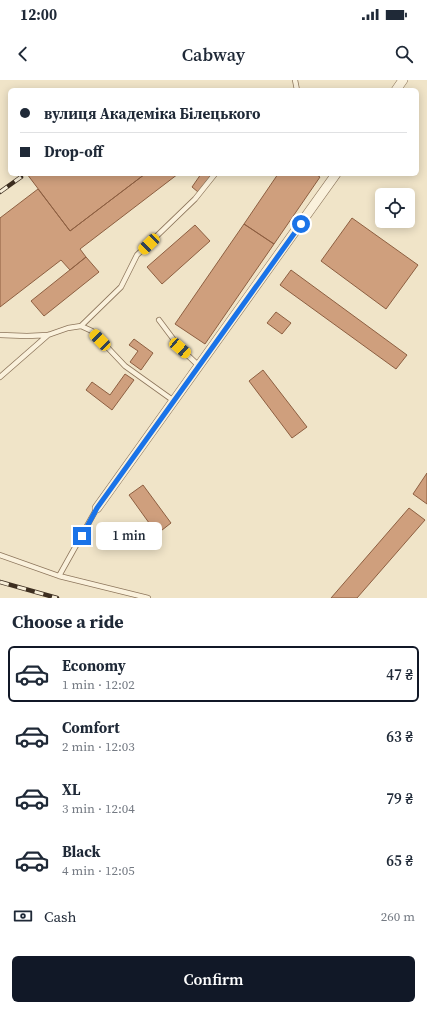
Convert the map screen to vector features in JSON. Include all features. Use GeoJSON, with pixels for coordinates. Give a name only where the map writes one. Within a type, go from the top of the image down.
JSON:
{"type":"FeatureCollection","features":[{"type":"Feature","properties":{"kind":"street"},"geometry":{"type":"LineString","coordinates":[[97,508],[335,176]]}},
{"type":"Feature","properties":{"kind":"lane"},"geometry":{"type":"LineString","coordinates":[[81,326],[121,287],[137,255],[194,199],[213,176]]}},
{"type":"Feature","properties":{"kind":"lane"},"geometry":{"type":"LineString","coordinates":[[159,320],[180,348],[198,366]]}},
{"type":"Feature","properties":{"kind":"lane"},"geometry":{"type":"LineString","coordinates":[[0,335],[48,335],[68,328],[81,326],[92,331],[125,366],[174,401]]}},
{"type":"Feature","properties":{"kind":"lane"},"geometry":{"type":"LineString","coordinates":[[0,377],[48,335]]}},
{"type":"Feature","properties":{"kind":"lane"},"geometry":{"type":"LineString","coordinates":[[59,576],[97,508]]}},
{"type":"Feature","properties":{"kind":"lane"},"geometry":{"type":"LineString","coordinates":[[0,555],[59,576],[148,598]]}},
{"type":"Feature","properties":{"kind":"building"},"geometry":{"type":"Polygon","coordinates":[[[29,176],[142,176],[70,231],[29,176]]]}},
{"type":"Feature","properties":{"kind":"building"},"geometry":{"type":"Polygon","coordinates":[[[142,176],[175,176],[80,249],[86,257],[70,270],[61,260],[0,307],[0,218],[38,189],[70,231],[142,176]]]}},
{"type":"Feature","properties":{"kind":"building"},"geometry":{"type":"Polygon","coordinates":[[[200,176],[210,176],[198,192],[192,187],[200,176]]]}},
{"type":"Feature","properties":{"kind":"building"},"geometry":{"type":"Polygon","coordinates":[[[277,176],[320,177],[274,244],[244,224],[277,176]]]}},
{"type":"Feature","properties":{"kind":"building"},"geometry":{"type":"Polygon","coordinates":[[[352,218],[418,265],[386,309],[321,261],[352,218]]]}},
{"type":"Feature","properties":{"kind":"building"},"geometry":{"type":"Polygon","coordinates":[[[244,224],[274,244],[205,344],[175,324],[244,224]]]}},
{"type":"Feature","properties":{"kind":"building"},"geometry":{"type":"Polygon","coordinates":[[[195,225],[210,241],[162,284],[147,267],[195,225]]]}},
{"type":"Feature","properties":{"kind":"building"},"geometry":{"type":"Polygon","coordinates":[[[86,257],[99,272],[44,316],[31,301],[86,257]]]}},
{"type":"Feature","properties":{"kind":"building"},"geometry":{"type":"Polygon","coordinates":[[[291,270],[407,355],[396,369],[280,285],[291,270]]]}},
{"type":"Feature","properties":{"kind":"building"},"geometry":{"type":"Polygon","coordinates":[[[276,312],[291,323],[282,334],[267,323],[276,312]]]}},
{"type":"Feature","properties":{"kind":"building"},"geometry":{"type":"Polygon","coordinates":[[[134,339],[153,353],[141,370],[130,362],[138,351],[129,345],[134,339]]]}},
{"type":"Feature","properties":{"kind":"building"},"geometry":{"type":"Polygon","coordinates":[[[263,370],[307,427],[292,438],[249,381],[263,370]]]}},
{"type":"Feature","properties":{"kind":"building"},"geometry":{"type":"Polygon","coordinates":[[[125,374],[134,380],[112,410],[86,390],[92,382],[110,395],[125,374]]]}},
{"type":"Feature","properties":{"kind":"building"},"geometry":{"type":"Polygon","coordinates":[[[427,473],[427,504],[413,494],[427,473]]]}},
{"type":"Feature","properties":{"kind":"building"},"geometry":{"type":"Polygon","coordinates":[[[143,485],[171,523],[157,534],[129,495],[143,485]]]}},
{"type":"Feature","properties":{"kind":"building"},"geometry":{"type":"Polygon","coordinates":[[[409,508],[425,520],[357,598],[331,598],[409,508]]]}},
{"type":"Feature","properties":{"kind":"railway"},"geometry":{"type":"LineString","coordinates":[[0,192],[21,177]]}},
{"type":"Feature","properties":{"kind":"railway"},"geometry":{"type":"LineString","coordinates":[[0,582],[57,598]]}},
{"type":"Feature","properties":{"kind":"route"},"geometry":{"type":"LineString","coordinates":[[82,536],[97,508],[301,224]]}}]}
